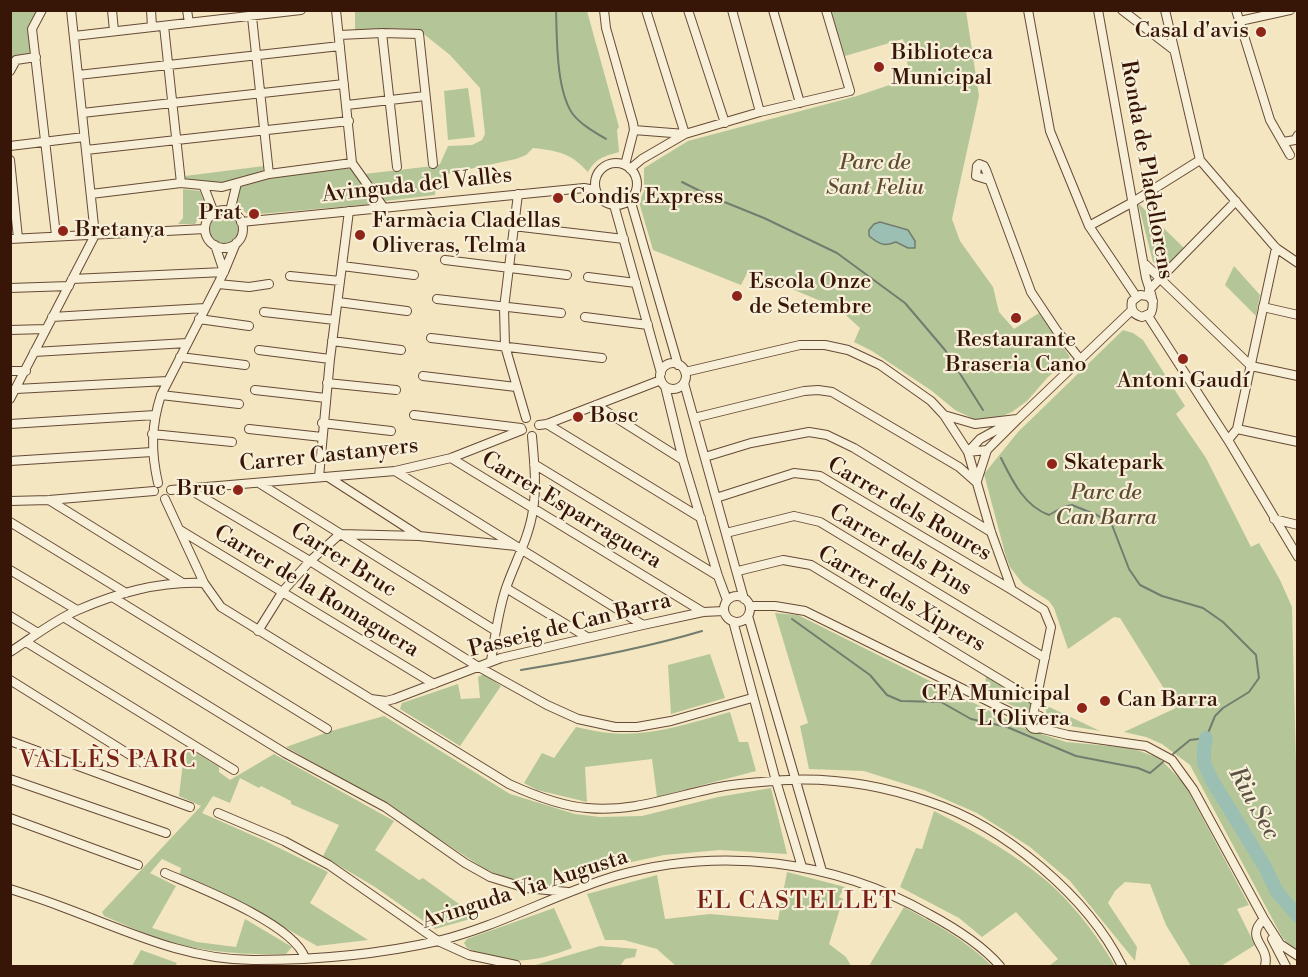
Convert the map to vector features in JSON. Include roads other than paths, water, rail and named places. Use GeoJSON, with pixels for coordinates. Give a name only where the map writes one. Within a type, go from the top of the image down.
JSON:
{"type":"FeatureCollection","features":[{"type":"Feature","properties":{"kind":"street"},"geometry":{"type":"LineString","coordinates":[[42,10],[32,29],[56,236]]}},
{"type":"Feature","properties":{"kind":"street"},"geometry":{"type":"LineString","coordinates":[[10,399],[95,235],[71,10]]}},
{"type":"Feature","properties":{"kind":"street"},"geometry":{"type":"LineString","coordinates":[[112,10],[114,31]]}},
{"type":"Feature","properties":{"kind":"street"},"geometry":{"type":"LineString","coordinates":[[151,10],[152,27]]}},
{"type":"Feature","properties":{"kind":"street"},"geometry":{"type":"LineString","coordinates":[[188,10],[189,23]]}},
{"type":"Feature","properties":{"kind":"street"},"geometry":{"type":"LineString","coordinates":[[336,10],[352,163],[384,207]]}},
{"type":"Feature","properties":{"kind":"street"},"geometry":{"type":"LineString","coordinates":[[604,10],[606,28],[634,130],[627,167],[636,183],[636,189],[630,199],[614,205],[599,198],[595,190],[596,176],[604,166],[611,164],[627,167],[685,134],[760,112],[850,90],[826,10]]}},
{"type":"Feature","properties":{"kind":"street"},"geometry":{"type":"LineString","coordinates":[[646,10],[685,134]]}},
{"type":"Feature","properties":{"kind":"street"},"geometry":{"type":"LineString","coordinates":[[688,10],[724,123]]}},
{"type":"Feature","properties":{"kind":"street"},"geometry":{"type":"LineString","coordinates":[[732,10],[760,112]]}},
{"type":"Feature","properties":{"kind":"street"},"geometry":{"type":"LineString","coordinates":[[773,10],[800,103]]}},
{"type":"Feature","properties":{"kind":"street"},"geometry":{"type":"LineString","coordinates":[[1028,10],[1050,131],[1089,226],[1136,296]]}},
{"type":"Feature","properties":{"kind":"street","name":"Ronda de Pladellorens"},"geometry":{"type":"LineString","coordinates":[[1098,10],[1132,202],[1153,301]]}},
{"type":"Feature","properties":{"kind":"street"},"geometry":{"type":"LineString","coordinates":[[1122,10],[1174,50]]}},
{"type":"Feature","properties":{"kind":"street"},"geometry":{"type":"LineString","coordinates":[[1165,10],[1200,160],[1276,248],[1298,262]]}},
{"type":"Feature","properties":{"kind":"street"},"geometry":{"type":"LineString","coordinates":[[1236,10],[1270,120],[1290,155]]}},
{"type":"Feature","properties":{"kind":"street"},"geometry":{"type":"LineString","coordinates":[[1240,21],[1290,10]]}},
{"type":"Feature","properties":{"kind":"street"},"geometry":{"type":"LineString","coordinates":[[74,36],[189,23],[224,15],[298,11]]}},
{"type":"Feature","properties":{"kind":"street"},"geometry":{"type":"LineString","coordinates":[[258,14],[256,56],[269,174]]}},
{"type":"Feature","properties":{"kind":"street"},"geometry":{"type":"LineString","coordinates":[[164,26],[181,183]]}},
{"type":"Feature","properties":{"kind":"street"},"geometry":{"type":"LineString","coordinates":[[382,33],[397,167]]}},
{"type":"Feature","properties":{"kind":"street"},"geometry":{"type":"LineString","coordinates":[[339,35],[419,34],[433,164]]}},
{"type":"Feature","properties":{"kind":"street"},"geometry":{"type":"LineString","coordinates":[[78,75],[339,46]]}},
{"type":"Feature","properties":{"kind":"street"},"geometry":{"type":"LineString","coordinates":[[10,70],[16,60],[36,57]]}},
{"type":"Feature","properties":{"kind":"street"},"geometry":{"type":"LineString","coordinates":[[82,113],[344,84]]}},
{"type":"Feature","properties":{"kind":"street"},"geometry":{"type":"LineString","coordinates":[[347,105],[425,96]]}},
{"type":"Feature","properties":{"kind":"street"},"geometry":{"type":"LineString","coordinates":[[86,150],[349,121]]}},
{"type":"Feature","properties":{"kind":"street"},"geometry":{"type":"LineString","coordinates":[[634,130],[685,134]]}},
{"type":"Feature","properties":{"kind":"street"},"geometry":{"type":"LineString","coordinates":[[1283,142],[1295,140],[1298,135]]}},
{"type":"Feature","properties":{"kind":"street"},"geometry":{"type":"LineString","coordinates":[[10,146],[84,137]]}},
{"type":"Feature","properties":{"kind":"street"},"geometry":{"type":"LineString","coordinates":[[10,160],[14,239],[205,230]]}},
{"type":"Feature","properties":{"kind":"street"},"geometry":{"type":"LineString","coordinates":[[1089,226],[1200,160]]}},
{"type":"Feature","properties":{"kind":"street"},"geometry":{"type":"LineString","coordinates":[[91,194],[181,183],[222,187],[269,174],[352,163]]}},
{"type":"Feature","properties":{"kind":"street"},"geometry":{"type":"LineString","coordinates":[[989,180],[1031,292],[1057,331],[1080,359]]}},
{"type":"Feature","properties":{"kind":"street"},"geometry":{"type":"LineString","coordinates":[[230,211],[237,183]]}},
{"type":"Feature","properties":{"kind":"street"},"geometry":{"type":"LineString","coordinates":[[204,187],[214,213]]}},
{"type":"Feature","properties":{"kind":"street","name":"Avinguda del Vallès"},"geometry":{"type":"LineString","coordinates":[[241,222],[584,188],[595,190]]}},
{"type":"Feature","properties":{"kind":"street"},"geometry":{"type":"LineString","coordinates":[[518,194],[504,306],[505,346],[526,418]]}},
{"type":"Feature","properties":{"kind":"street"},"geometry":{"type":"LineString","coordinates":[[630,199],[678,365],[685,372]]}},
{"type":"Feature","properties":{"kind":"street"},"geometry":{"type":"LineString","coordinates":[[1149,290],[1236,201]]}},
{"type":"Feature","properties":{"kind":"street"},"geometry":{"type":"LineString","coordinates":[[614,205],[684,460],[727,600]]}},
{"type":"Feature","properties":{"kind":"street"},"geometry":{"type":"LineString","coordinates":[[236,243],[228,247],[216,245],[208,238],[205,230],[209,218],[214,213],[230,211],[241,222],[243,231],[167,381],[155,415],[152,434],[156,496],[165,499],[204,583],[221,607],[509,784],[545,799],[585,808],[628,808],[724,786],[796,778],[881,788],[931,802],[992,832],[1014,846],[1062,885],[1102,933],[1122,966]]}},
{"type":"Feature","properties":{"kind":"street"},"geometry":{"type":"LineString","coordinates":[[349,211],[322,423],[323,477],[419,536]]}},
{"type":"Feature","properties":{"kind":"street"},"geometry":{"type":"LineString","coordinates":[[513,226],[624,239]]}},
{"type":"Feature","properties":{"kind":"street"},"geometry":{"type":"LineString","coordinates":[[216,245],[224,272]]}},
{"type":"Feature","properties":{"kind":"street"},"geometry":{"type":"LineString","coordinates":[[1228,440],[1237,429],[1276,248]]}},
{"type":"Feature","properties":{"kind":"street"},"geometry":{"type":"LineString","coordinates":[[445,260],[567,275]]}},
{"type":"Feature","properties":{"kind":"street"},"geometry":{"type":"LineString","coordinates":[[1145,263],[1251,366],[1298,376]]}},
{"type":"Feature","properties":{"kind":"street"},"geometry":{"type":"LineString","coordinates":[[342,267],[414,275]]}},
{"type":"Feature","properties":{"kind":"street"},"geometry":{"type":"LineString","coordinates":[[10,288],[224,272]]}},
{"type":"Feature","properties":{"kind":"street"},"geometry":{"type":"LineString","coordinates":[[290,276],[340,281]]}},
{"type":"Feature","properties":{"kind":"street"},"geometry":{"type":"LineString","coordinates":[[588,277],[636,282]]}},
{"type":"Feature","properties":{"kind":"street"},"geometry":{"type":"LineString","coordinates":[[218,284],[249,287],[269,284]]}},
{"type":"Feature","properties":{"kind":"street"},"geometry":{"type":"LineString","coordinates":[[1144,294],[1153,301],[1153,310],[1148,316],[1138,316],[1132,310],[1132,301],[1136,296],[1144,294]]}},
{"type":"Feature","properties":{"kind":"street"},"geometry":{"type":"LineString","coordinates":[[436,299],[561,313]]}},
{"type":"Feature","properties":{"kind":"street"},"geometry":{"type":"LineString","coordinates":[[338,302],[407,311]]}},
{"type":"Feature","properties":{"kind":"street"},"geometry":{"type":"LineString","coordinates":[[1263,307],[1298,315]]}},
{"type":"Feature","properties":{"kind":"street"},"geometry":{"type":"LineString","coordinates":[[52,317],[205,308]]}},
{"type":"Feature","properties":{"kind":"street"},"geometry":{"type":"LineString","coordinates":[[977,482],[987,450],[1132,310]]}},
{"type":"Feature","properties":{"kind":"street"},"geometry":{"type":"LineString","coordinates":[[264,312],[335,320]]}},
{"type":"Feature","properties":{"kind":"street"},"geometry":{"type":"LineString","coordinates":[[1148,316],[1228,440],[1298,557]]}},
{"type":"Feature","properties":{"kind":"street"},"geometry":{"type":"LineString","coordinates":[[585,317],[648,325]]}},
{"type":"Feature","properties":{"kind":"street"},"geometry":{"type":"LineString","coordinates":[[199,319],[249,326]]}},
{"type":"Feature","properties":{"kind":"street"},"geometry":{"type":"LineString","coordinates":[[10,330],[46,329]]}},
{"type":"Feature","properties":{"kind":"street"},"geometry":{"type":"LineString","coordinates":[[431,338],[602,358]]}},
{"type":"Feature","properties":{"kind":"street"},"geometry":{"type":"LineString","coordinates":[[332,341],[401,350]]}},
{"type":"Feature","properties":{"kind":"street"},"geometry":{"type":"LineString","coordinates":[[34,352],[187,343]]}},
{"type":"Feature","properties":{"kind":"street"},"geometry":{"type":"LineString","coordinates":[[685,372],[800,345],[825,345],[848,350],[880,365],[911,385],[944,415],[968,452],[991,532],[1012,590]]}},
{"type":"Feature","properties":{"kind":"street"},"geometry":{"type":"LineString","coordinates":[[259,350],[330,359]]}},
{"type":"Feature","properties":{"kind":"street"},"geometry":{"type":"LineString","coordinates":[[180,357],[245,365]]}},
{"type":"Feature","properties":{"kind":"street"},"geometry":{"type":"LineString","coordinates":[[662,380],[663,368],[669,364],[678,365]]}},
{"type":"Feature","properties":{"kind":"street"},"geometry":{"type":"LineString","coordinates":[[10,372],[26,371]]}},
{"type":"Feature","properties":{"kind":"street"},"geometry":{"type":"LineString","coordinates":[[685,372],[684,382],[716,498],[751,610],[745,618],[733,621]]}},
{"type":"Feature","properties":{"kind":"street"},"geometry":{"type":"LineString","coordinates":[[423,376],[516,387]]}},
{"type":"Feature","properties":{"kind":"street"},"geometry":{"type":"LineString","coordinates":[[662,380],[674,388],[684,382]]}},
{"type":"Feature","properties":{"kind":"street"},"geometry":{"type":"LineString","coordinates":[[532,436],[543,424],[662,380]]}},
{"type":"Feature","properties":{"kind":"street"},"geometry":{"type":"LineString","coordinates":[[16,389],[167,381]]}},
{"type":"Feature","properties":{"kind":"street"},"geometry":{"type":"LineString","coordinates":[[327,383],[396,390]]}},
{"type":"Feature","properties":{"kind":"street"},"geometry":{"type":"LineString","coordinates":[[255,390],[326,398]]}},
{"type":"Feature","properties":{"kind":"street"},"geometry":{"type":"LineString","coordinates":[[694,418],[804,391],[832,392],[959,467],[977,482]]}},
{"type":"Feature","properties":{"kind":"street"},"geometry":{"type":"LineString","coordinates":[[161,395],[239,404]]}},
{"type":"Feature","properties":{"kind":"street"},"geometry":{"type":"LineString","coordinates":[[596,405],[684,460]]}},
{"type":"Feature","properties":{"kind":"street"},"geometry":{"type":"LineString","coordinates":[[10,424],[155,415]]}},
{"type":"Feature","properties":{"kind":"street"},"geometry":{"type":"LineString","coordinates":[[414,415],[522,429]]}},
{"type":"Feature","properties":{"kind":"street"},"geometry":{"type":"LineString","coordinates":[[944,415],[975,424],[1018,419]]}},
{"type":"Feature","properties":{"kind":"street"},"geometry":{"type":"LineString","coordinates":[[526,418],[532,418],[543,424],[701,518]]}},
{"type":"Feature","properties":{"kind":"street"},"geometry":{"type":"LineString","coordinates":[[526,418],[521,424],[522,429],[527,435],[532,436]]}},
{"type":"Feature","properties":{"kind":"street"},"geometry":{"type":"LineString","coordinates":[[968,452],[980,439],[1018,419]]}},
{"type":"Feature","properties":{"kind":"street"},"geometry":{"type":"LineString","coordinates":[[322,423],[391,431]]}},
{"type":"Feature","properties":{"kind":"street"},"geometry":{"type":"LineString","coordinates":[[249,429],[322,437]]}},
{"type":"Feature","properties":{"kind":"street","name":"Carrer Castanyers"},"geometry":{"type":"LineString","coordinates":[[171,490],[395,471],[451,458],[522,429]]}},
{"type":"Feature","properties":{"kind":"street"},"geometry":{"type":"LineString","coordinates":[[1237,429],[1298,442]]}},
{"type":"Feature","properties":{"kind":"street"},"geometry":{"type":"LineString","coordinates":[[705,458],[751,443],[809,432],[827,435],[854,448],[991,532]]}},
{"type":"Feature","properties":{"kind":"street"},"geometry":{"type":"LineString","coordinates":[[152,434],[232,442]]}},
{"type":"Feature","properties":{"kind":"street"},"geometry":{"type":"LineString","coordinates":[[491,661],[499,610],[533,510],[536,487],[532,436]]}},
{"type":"Feature","properties":{"kind":"street"},"geometry":{"type":"LineString","coordinates":[[968,452],[987,450]]}},
{"type":"Feature","properties":{"kind":"street"},"geometry":{"type":"LineString","coordinates":[[10,460],[152,452]]}},
{"type":"Feature","properties":{"kind":"street","name":"Carrer Esparraguera"},"geometry":{"type":"LineString","coordinates":[[451,458],[704,612]]}},
{"type":"Feature","properties":{"kind":"street"},"geometry":{"type":"LineString","coordinates":[[534,464],[718,576]]}},
{"type":"Feature","properties":{"kind":"street"},"geometry":{"type":"LineString","coordinates":[[395,471],[643,625]]}},
{"type":"Feature","properties":{"kind":"street","name":"Carrer dels Roures"},"geometry":{"type":"LineString","coordinates":[[716,498],[794,473],[819,476],[1044,610],[1051,627],[1037,702],[1036,720]]}},
{"type":"Feature","properties":{"kind":"street"},"geometry":{"type":"LineString","coordinates":[[10,501],[49,500],[156,487],[166,483],[171,490],[165,499]]}},
{"type":"Feature","properties":{"kind":"street"},"geometry":{"type":"LineString","coordinates":[[259,483],[496,631]]}},
{"type":"Feature","properties":{"kind":"street","name":"Carrer Bruc"},"geometry":{"type":"LineString","coordinates":[[189,489],[310,561],[477,666],[547,705],[578,719],[615,727],[637,727],[671,721],[752,698]]}},
{"type":"Feature","properties":{"kind":"street"},"geometry":{"type":"LineString","coordinates":[[49,500],[181,582]]}},
{"type":"Feature","properties":{"kind":"street","name":"Carrer dels Pins"},"geometry":{"type":"LineString","coordinates":[[726,533],[794,516],[820,522],[1045,658]]}},
{"type":"Feature","properties":{"kind":"street"},"geometry":{"type":"LineString","coordinates":[[1274,519],[1298,525]]}},
{"type":"Feature","properties":{"kind":"street"},"geometry":{"type":"LineString","coordinates":[[10,522],[126,593]]}},
{"type":"Feature","properties":{"kind":"street","name":"Carrer de la Romaguera"},"geometry":{"type":"LineString","coordinates":[[179,530],[434,684]]}},
{"type":"Feature","properties":{"kind":"street"},"geometry":{"type":"LineString","coordinates":[[258,631],[283,591],[310,561],[340,534],[419,536],[519,548]]}},
{"type":"Feature","properties":{"kind":"street","name":"Carrer dels Xiprers"},"geometry":{"type":"LineString","coordinates":[[738,571],[783,560],[811,565],[1037,702]]}},
{"type":"Feature","properties":{"kind":"street"},"geometry":{"type":"LineString","coordinates":[[10,570],[77,610]]}},
{"type":"Feature","properties":{"kind":"street"},"geometry":{"type":"LineString","coordinates":[[10,652],[77,610],[126,593],[163,584],[204,583]]}},
{"type":"Feature","properties":{"kind":"street"},"geometry":{"type":"LineString","coordinates":[[506,588],[587,637]]}},
{"type":"Feature","properties":{"kind":"street"},"geometry":{"type":"LineString","coordinates":[[114,598],[327,729]]}},
{"type":"Feature","properties":{"kind":"street"},"geometry":{"type":"LineString","coordinates":[[802,867],[752,698],[733,621],[725,615],[723,607],[727,600],[732,598],[805,611],[1014,714],[1036,720],[1048,731],[1146,746],[1159,751],[1172,760],[1193,789],[1264,919],[1286,966]]}},
{"type":"Feature","properties":{"kind":"street","name":"Passeig de Can Barra"},"geometry":{"type":"LineString","coordinates":[[360,694],[380,701],[401,696],[491,661],[587,637],[704,612],[724,611]]}},
{"type":"Feature","properties":{"kind":"street"},"geometry":{"type":"LineString","coordinates":[[10,616],[38,633]]}},
{"type":"Feature","properties":{"kind":"street"},"geometry":{"type":"LineString","coordinates":[[748,616],[822,871]]}},
{"type":"Feature","properties":{"kind":"street"},"geometry":{"type":"LineString","coordinates":[[65,618],[285,753],[385,807],[465,863],[490,877],[526,888],[571,893]]}},
{"type":"Feature","properties":{"kind":"street"},"geometry":{"type":"LineString","coordinates":[[26,642],[234,770]]}},
{"type":"Feature","properties":{"kind":"street"},"geometry":{"type":"LineString","coordinates":[[10,680],[143,763]]}},
{"type":"Feature","properties":{"kind":"street"},"geometry":{"type":"LineString","coordinates":[[398,717],[394,708],[401,696]]}},
{"type":"Feature","properties":{"kind":"street"},"geometry":{"type":"LineString","coordinates":[[10,741],[190,807]]}},
{"type":"Feature","properties":{"kind":"street"},"geometry":{"type":"LineString","coordinates":[[10,779],[166,833]]}},
{"type":"Feature","properties":{"kind":"street"},"geometry":{"type":"LineString","coordinates":[[218,813],[284,841],[329,866],[438,941],[469,955],[516,965]]}},
{"type":"Feature","properties":{"kind":"street"},"geometry":{"type":"LineString","coordinates":[[10,818],[138,865]]}},
{"type":"Feature","properties":{"kind":"street","name":"Avinguda Via Augusta"},"geometry":{"type":"LineString","coordinates":[[10,889],[149,940],[186,951],[229,959],[254,960],[305,958],[395,949],[438,941],[489,925],[628,873],[691,862],[753,861],[822,871],[877,888],[948,924],[975,943],[1000,966]]}},
{"type":"Feature","properties":{"kind":"street"},"geometry":{"type":"LineString","coordinates":[[165,873],[233,903],[269,923],[297,942],[305,958]]}},
{"type":"Feature","properties":{"kind":"street"},"geometry":{"type":"LineString","coordinates":[[1264,919],[1280,944],[1298,956]]}},
{"type":"Feature","properties":{"kind":"street"},"geometry":{"type":"LineString","coordinates":[[1264,919],[1255,931],[1266,956],[1265,966]]}},
{"type":"Feature","properties":{"kind":"water"},"geometry":{"type":"Polygon","coordinates":[[[880,222],[908,230],[915,241],[915,248],[908,248],[896,242],[882,244],[873,239],[869,236],[869,230],[874,224],[880,222]]]}},
{"type":"Feature","properties":{"kind":"waterway"},"geometry":{"type":"LineString","coordinates":[[556,10],[558,63],[567,103],[579,121],[606,139]]}},
{"type":"Feature","properties":{"kind":"waterway"},"geometry":{"type":"LineString","coordinates":[[682,182],[837,253],[905,303],[945,350],[983,410]]}},
{"type":"Feature","properties":{"kind":"waterway"},"geometry":{"type":"LineString","coordinates":[[1001,458],[1020,491],[1032,505],[1049,515],[1072,505],[1097,515],[1112,525],[1129,569],[1140,585],[1162,596],[1203,608],[1223,622],[1256,655],[1259,678],[1249,692],[1223,708],[1215,716],[1206,738],[1190,740],[1173,754]]}},
{"type":"Feature","properties":{"kind":"waterway"},"geometry":{"type":"LineString","coordinates":[[792,619],[870,675],[887,695],[901,701],[941,702],[971,719],[1007,727],[1076,756],[1138,768],[1150,773],[1163,762]]}},
{"type":"Feature","properties":{"kind":"waterway"},"geometry":{"type":"LineString","coordinates":[[521,670],[612,654],[702,631]]}},
{"type":"Feature","properties":{"kind":"waterway","name":"Riu Sec"},"geometry":{"type":"LineString","coordinates":[[1206,738],[1204,763],[1213,782],[1265,867],[1277,892],[1298,916]]}},
{"type":"Feature","properties":{"kind":"place","name":"Casal d'avis"},"geometry":{"type":"Point","coordinates":[1261,32]}},
{"type":"Feature","properties":{"kind":"place","name":"Biblioteca Municipal"},"geometry":{"type":"Point","coordinates":[879,67]}},
{"type":"Feature","properties":{"kind":"place","name":"Condis Express"},"geometry":{"type":"Point","coordinates":[558,198]}},
{"type":"Feature","properties":{"kind":"place","name":"Prat"},"geometry":{"type":"Point","coordinates":[254,214]}},
{"type":"Feature","properties":{"kind":"place","name":"Bretanya"},"geometry":{"type":"Point","coordinates":[63,231]}},
{"type":"Feature","properties":{"kind":"place","name":"Farmàcia Cladellas Oliveras, Telma"},"geometry":{"type":"Point","coordinates":[360,235]}},
{"type":"Feature","properties":{"kind":"place","name":"Escola Onze de Setembre"},"geometry":{"type":"Point","coordinates":[737,296]}},
{"type":"Feature","properties":{"kind":"place","name":"Restaurante Braseria Cano"},"geometry":{"type":"Point","coordinates":[1016,318]}},
{"type":"Feature","properties":{"kind":"place","name":"Antoni Gaudí"},"geometry":{"type":"Point","coordinates":[1183,359]}},
{"type":"Feature","properties":{"kind":"place","name":"Bosc"},"geometry":{"type":"Point","coordinates":[578,417]}},
{"type":"Feature","properties":{"kind":"place","name":"Skatepark"},"geometry":{"type":"Point","coordinates":[1052,464]}},
{"type":"Feature","properties":{"kind":"place","name":"Bruc"},"geometry":{"type":"Point","coordinates":[238,490]}},
{"type":"Feature","properties":{"kind":"place","name":"Can Barra"},"geometry":{"type":"Point","coordinates":[1105,701]}},
{"type":"Feature","properties":{"kind":"place","name":"CFA Municipal L'Olivera"},"geometry":{"type":"Point","coordinates":[1082,708]}},
{"type":"Feature","properties":{"kind":"district","name":"VALLÈS PARC"},"geometry":{"type":"Point","coordinates":[108,761]}},
{"type":"Feature","properties":{"kind":"district","name":"EL CASTELLET"},"geometry":{"type":"Point","coordinates":[797,902]}},
{"type":"Feature","properties":{"kind":"park label","name":"Parc de Sant Feliu"},"geometry":{"type":"Point","coordinates":[875,176]}},
{"type":"Feature","properties":{"kind":"park label","name":"Parc de Can Barra"},"geometry":{"type":"Point","coordinates":[1106,506]}}]}
